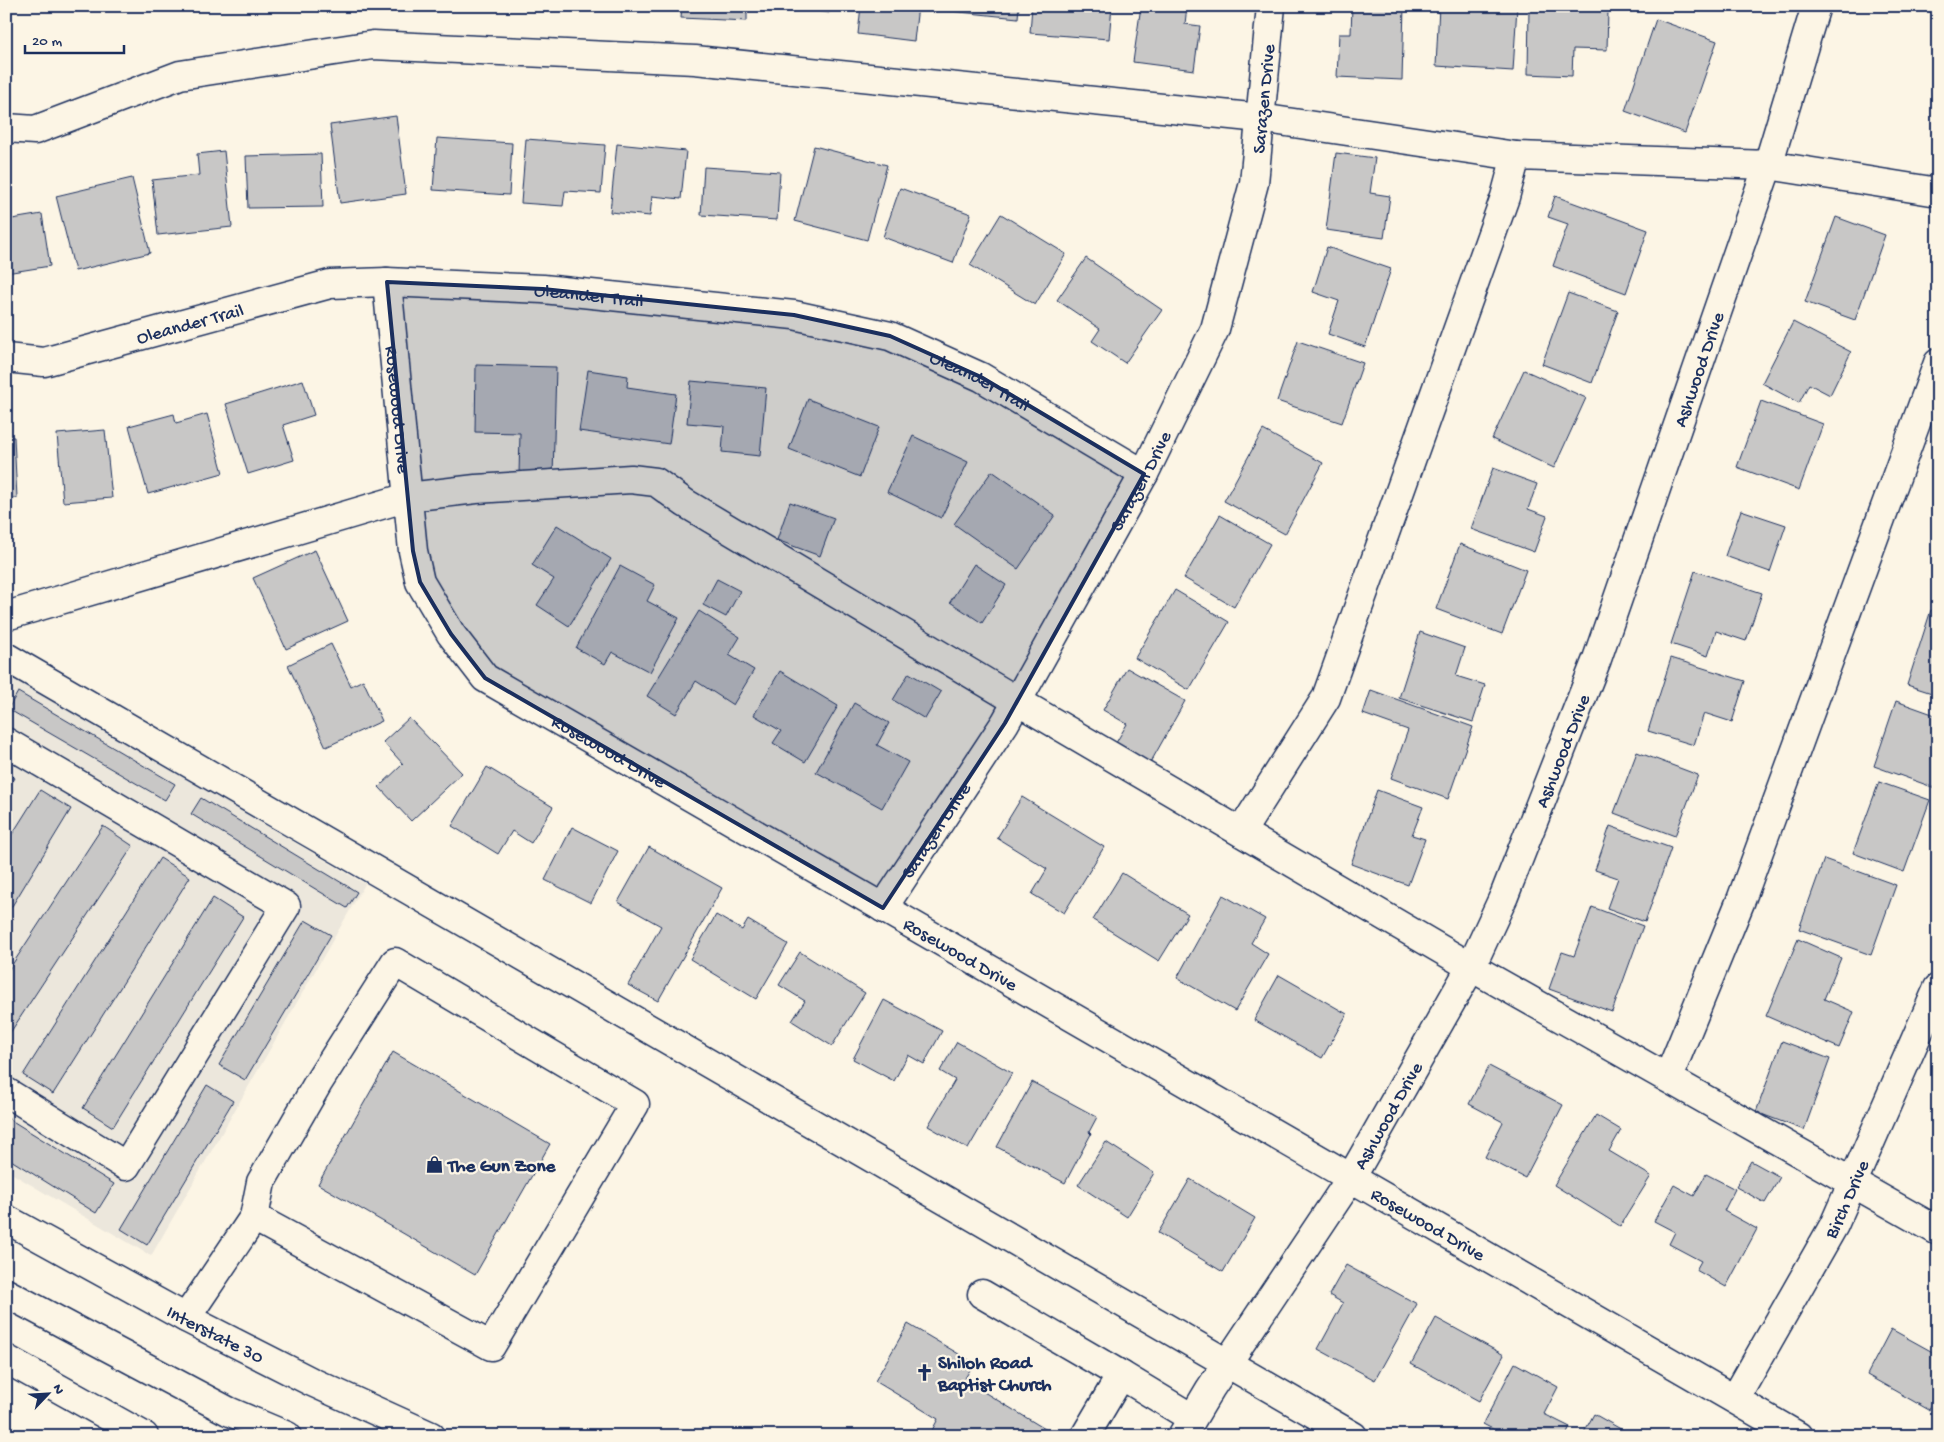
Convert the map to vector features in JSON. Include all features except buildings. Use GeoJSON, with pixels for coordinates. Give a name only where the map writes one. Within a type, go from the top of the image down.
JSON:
{"type":"FeatureCollection","features":[{"type":"Feature","properties":{"kind":"main road","name":"Sarazen Drive"},"geometry":{"type":"LineString","coordinates":[[883,908],[1005,723],[1144,474],[1215,329],[1254,183],[1271,6]]}},
{"type":"Feature","properties":{"kind":"main road","name":"Ashwood Drive"},"geometry":{"type":"LineString","coordinates":[[1187,1427],[1227,1363],[1351,1178],[1471,967],[1504,896],[1597,659],[1768,165],[1816,6]]}},
{"type":"Feature","properties":{"kind":"main road"},"geometry":{"type":"LineString","coordinates":[[6,128],[35,130],[180,75],[373,44],[695,60],[1260,118],[1516,156],[1768,165],[1938,192]]}},
{"type":"Feature","properties":{"kind":"main road"},"geometry":{"type":"LineString","coordinates":[[1241,832],[1326,698],[1505,197],[1516,156]]}},
{"type":"Feature","properties":{"kind":"main road","name":"Oleander Trail"},"geometry":{"type":"LineString","coordinates":[[6,358],[44,362],[330,284],[387,282],[543,289],[794,314],[890,336],[981,377],[1144,474]]}},
{"type":"Feature","properties":{"kind":"main road","name":"Rosewood Drive"},"geometry":{"type":"LineString","coordinates":[[387,282],[413,551],[420,582],[451,634],[485,678],[1798,1436]]}},
{"type":"Feature","properties":{"kind":"main road"},"geometry":{"type":"LineString","coordinates":[[1668,1078],[1741,900],[1938,363]]}},
{"type":"Feature","properties":{"kind":"main road"},"geometry":{"type":"LineString","coordinates":[[6,616],[408,497],[476,489],[631,478],[656,482],[685,503],[1017,701],[1471,967],[1938,1231]]}},
{"type":"Feature","properties":{"kind":"main road"},"geometry":{"type":"LineString","coordinates":[[6,657],[1353,1436]]}},
{"type":"Feature","properties":{"kind":"main road"},"geometry":{"type":"LineString","coordinates":[[6,742],[286,906],[126,1166],[6,1092]]}},
{"type":"Feature","properties":{"kind":"main road"},"geometry":{"type":"LineString","coordinates":[[186,1318],[254,1217],[261,1182],[318,1083],[395,962],[635,1104],[491,1346],[254,1217]]}},
{"type":"Feature","properties":{"kind":"main road","name":"Birch Drive"},"geometry":{"type":"LineString","coordinates":[[1735,1399],[1834,1225],[1938,988]]}},
{"type":"Feature","properties":{"kind":"main road","name":"Interstate 30"},"geometry":{"type":"LineString","coordinates":[[6,1219],[186,1318],[312,1382],[431,1436]]}},
{"type":"Feature","properties":{"kind":"main road"},"geometry":{"type":"LineString","coordinates":[[6,1294],[228,1411],[286,1436]]}},
{"type":"Feature","properties":{"kind":"main road"},"geometry":{"type":"LineString","coordinates":[[982,1294],[1121,1375],[1187,1427]]}},
{"type":"Feature","properties":{"kind":"main road"},"geometry":{"type":"LineString","coordinates":[[6,1359],[144,1436]]}},
{"type":"Feature","properties":{"kind":"main road"},"geometry":{"type":"LineString","coordinates":[[1085,1436],[1121,1375]]}},
{"type":"Feature","properties":{"kind":"highlighted area"},"geometry":{"type":"Polygon","coordinates":[[[387,282],[543,289],[794,315],[890,336],[981,377],[1144,474],[1005,723],[883,908],[485,678],[451,634],[420,582],[413,551],[387,282]]]}},
{"type":"Feature","properties":{"kind":"shaded area"},"geometry":{"type":"Polygon","coordinates":[[[6,673],[365,884],[151,1256],[6,1170],[6,673]]]}},
{"type":"Feature","properties":{"kind":"place","name":"The Gun Zone"},"geometry":{"type":"Point","coordinates":[434,1164]}},
{"type":"Feature","properties":{"kind":"place","name":"Shiloh Road Baptist Church"},"geometry":{"type":"Point","coordinates":[924,1372]}}]}
